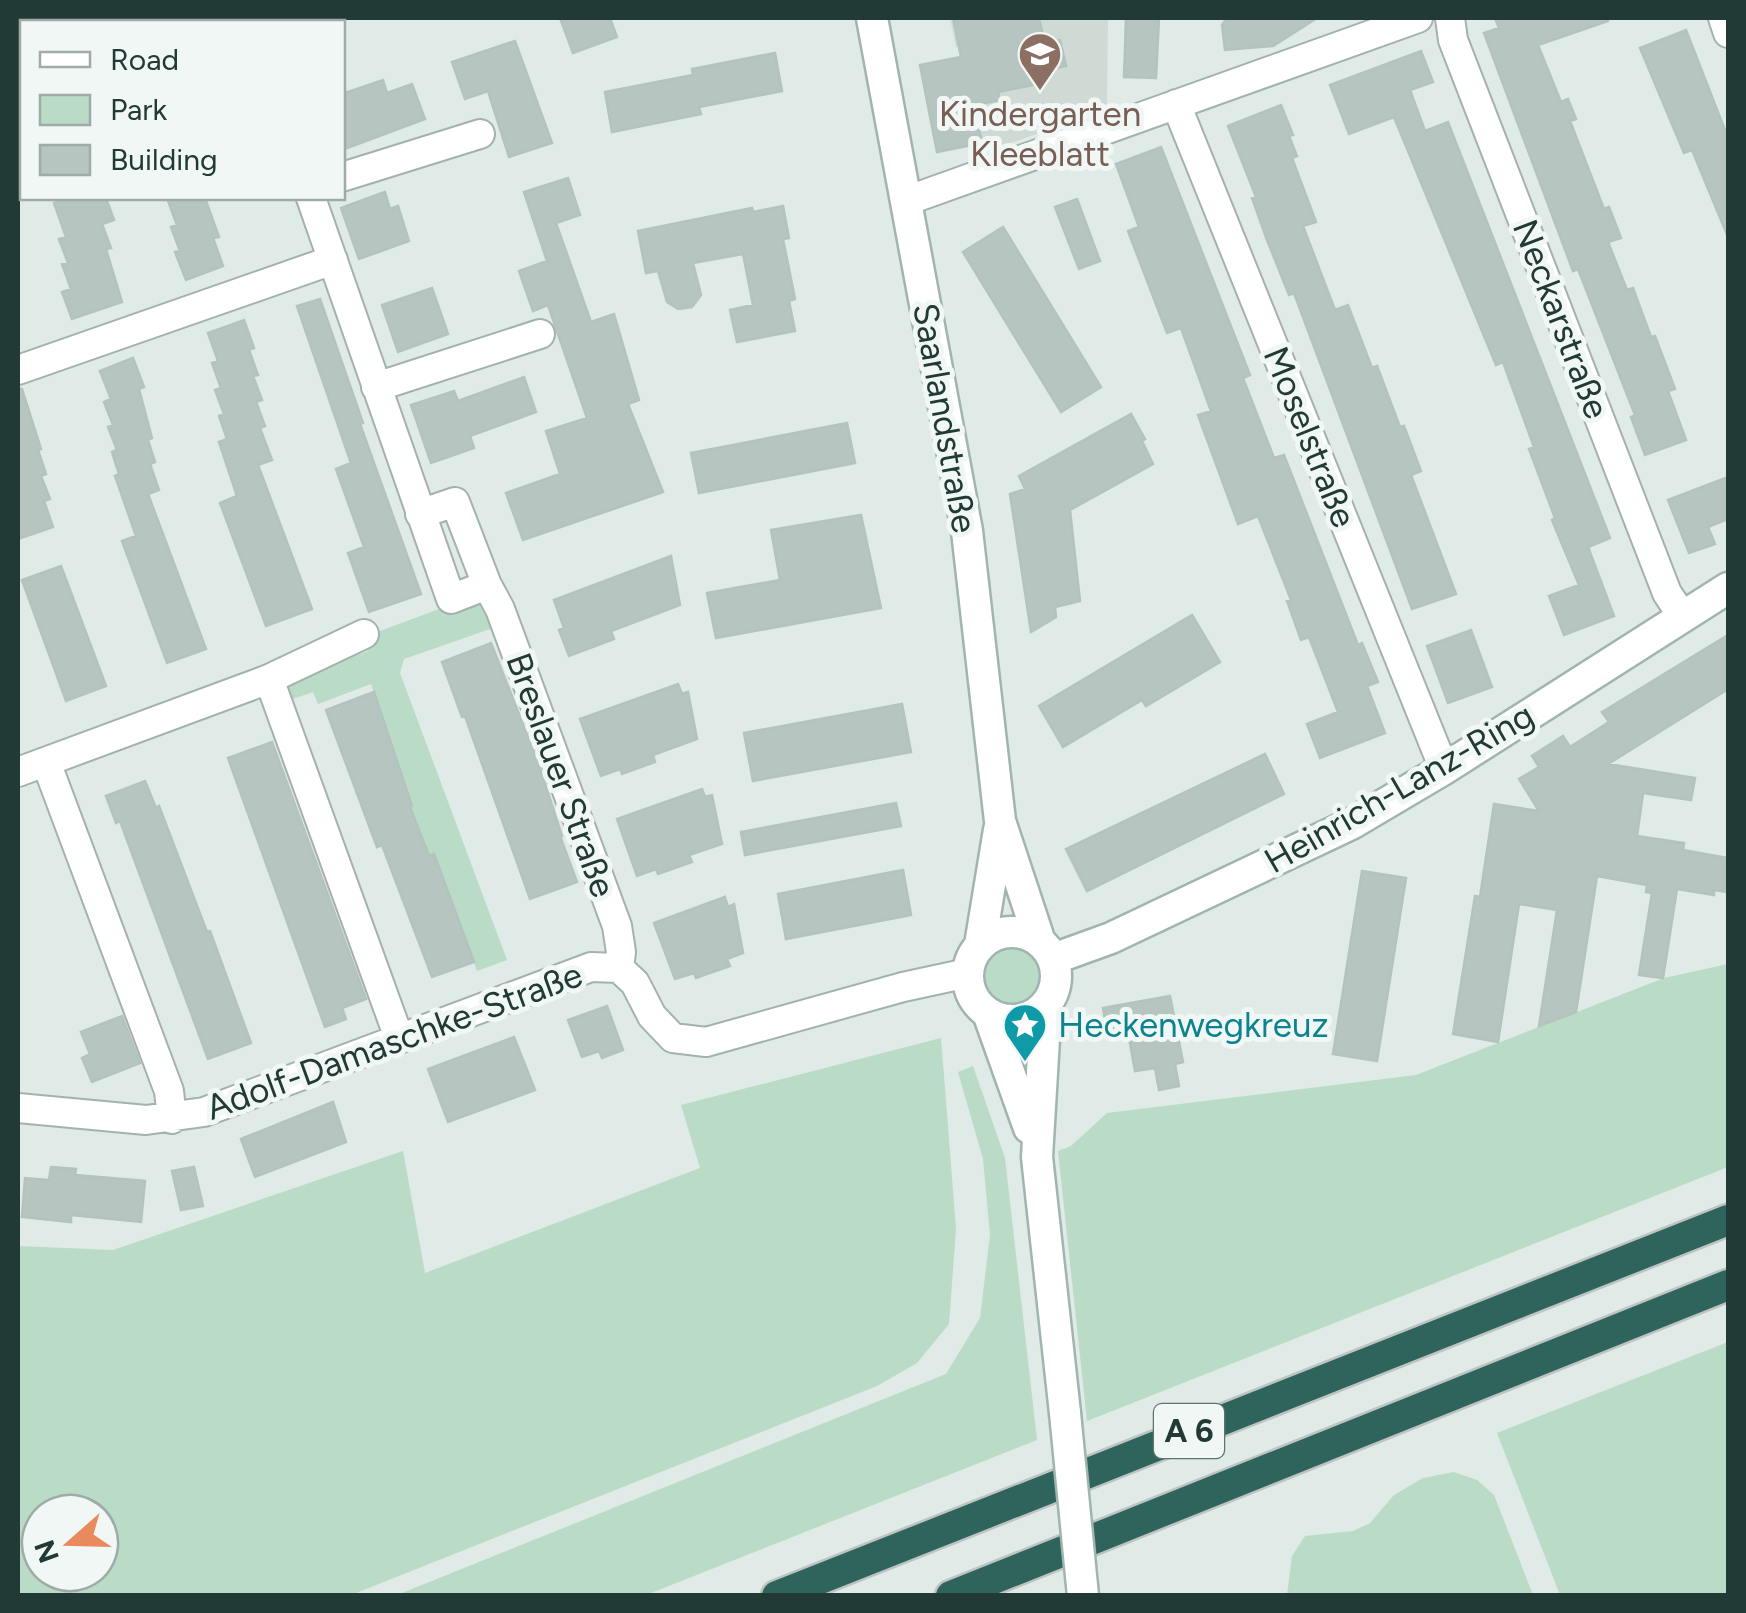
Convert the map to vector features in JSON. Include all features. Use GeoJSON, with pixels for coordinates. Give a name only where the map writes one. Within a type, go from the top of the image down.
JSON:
{"type":"FeatureCollection","features":[{"type":"Feature","properties":{"kind":"highway","name":"A 6"},"geometry":{"type":"LineString","coordinates":[[778,1596],[1728,1220]]}},
{"type":"Feature","properties":{"kind":"highway","name":"A 6"},"geometry":{"type":"LineString","coordinates":[[950,1596],[1728,1285]]}},
{"type":"Feature","properties":{"kind":"street","name":"Saarlandstraße"},"geometry":{"type":"LineString","coordinates":[[872,18],[968,531],[1000,820],[1046,950]]}},
{"type":"Feature","properties":{"kind":"street"},"geometry":{"type":"LineString","coordinates":[[906,201],[1418,18]]}},
{"type":"Feature","properties":{"kind":"street","name":"Neckarstraße"},"geometry":{"type":"LineString","coordinates":[[1450,18],[1453,40],[1638,519],[1667,593],[1683,617]]}},
{"type":"Feature","properties":{"kind":"street"},"geometry":{"type":"LineString","coordinates":[[1723,18],[1728,33]]}},
{"type":"Feature","properties":{"kind":"street","name":"Moselstraße"},"geometry":{"type":"LineString","coordinates":[[1176,104],[1444,769]]}},
{"type":"Feature","properties":{"kind":"street"},"geometry":{"type":"LineString","coordinates":[[345,176],[480,134]]}},
{"type":"Feature","properties":{"kind":"street"},"geometry":{"type":"LineString","coordinates":[[312,200],[450,599],[487,585]]}},
{"type":"Feature","properties":{"kind":"street"},"geometry":{"type":"LineString","coordinates":[[18,370],[334,260]]}},
{"type":"Feature","properties":{"kind":"street"},"geometry":{"type":"LineString","coordinates":[[376,387],[540,334]]}},
{"type":"Feature","properties":{"kind":"street","name":"Breslauer Straße"},"geometry":{"type":"LineString","coordinates":[[420,514],[456,502],[487,585],[500,608],[617,926],[619,968]]}},
{"type":"Feature","properties":{"kind":"street","name":"Heinrich-Lanz-Ring"},"geometry":{"type":"LineString","coordinates":[[1046,950],[1111,938],[1340,829],[1444,769],[1728,588]]}},
{"type":"Feature","properties":{"kind":"street"},"geometry":{"type":"LineString","coordinates":[[18,772],[269,679],[364,634]]}},
{"type":"Feature","properties":{"kind":"street"},"geometry":{"type":"LineString","coordinates":[[269,679],[399,1038]]}},
{"type":"Feature","properties":{"kind":"street"},"geometry":{"type":"LineString","coordinates":[[46,762],[169,1091],[172,1119]]}},
{"type":"Feature","properties":{"kind":"street","name":"Saarlandstraße"},"geometry":{"type":"LineString","coordinates":[[980,945],[1000,820]]}},
{"type":"Feature","properties":{"kind":"street"},"geometry":{"type":"LineString","coordinates":[[1037,1157],[1018,1092],[988,1014],[972,995],[968,974],[980,945],[1010,932],[1031,936],[1046,950],[1056,983],[1046,1005],[1037,1157],[1083,1596]]}},
{"type":"Feature","properties":{"kind":"street","name":"Adolf-Damaschke-Straße"},"geometry":{"type":"LineString","coordinates":[[18,1108],[146,1120],[204,1112],[591,967],[619,968],[635,983],[652,1016],[673,1038],[706,1042],[968,974]]}},
{"type":"Feature","properties":{"kind":"street"},"geometry":{"type":"LineString","coordinates":[[988,1014],[1019,1020],[1029,1018],[1046,1005]]}},
{"type":"Feature","properties":{"kind":"shaded area","name":"Kindergarten Kleeblatt"},"geometry":{"type":"Polygon","coordinates":[[[950,18],[1108,18],[1107,109],[983,153],[969,80],[968,45],[956,47],[950,18]]]}},
{"type":"Feature","properties":{"kind":"green space"},"geometry":{"type":"Polygon","coordinates":[[[466,599],[481,604],[493,628],[404,659],[400,673],[507,960],[477,971],[434,855],[428,856],[371,684],[318,704],[313,692],[290,700],[289,687],[296,678],[368,651],[364,637],[466,599]]]}},
{"type":"Feature","properties":{"kind":"green space"},"geometry":{"type":"Polygon","coordinates":[[[1012,946],[1033,955],[1042,976],[1033,997],[1012,1006],[991,997],[982,976],[991,955],[1012,946]]]}},
{"type":"Feature","properties":{"kind":"green space"},"geometry":{"type":"Polygon","coordinates":[[[1728,964],[1728,1167],[1087,1421],[1058,1151],[1071,1146],[1107,1113],[1416,1075],[1664,978],[1728,964]]]}},
{"type":"Feature","properties":{"kind":"green space"},"geometry":{"type":"Polygon","coordinates":[[[941,1038],[956,1229],[949,1324],[917,1363],[877,1386],[351,1595],[18,1595],[18,1246],[113,1250],[403,1151],[425,1273],[700,1168],[681,1105],[941,1038]]]}},
{"type":"Feature","properties":{"kind":"green space"},"geometry":{"type":"Polygon","coordinates":[[[973,1066],[1005,1158],[1037,1440],[646,1595],[397,1595],[946,1374],[980,1318],[990,1235],[983,1159],[958,1072],[973,1066]]]}},
{"type":"Feature","properties":{"kind":"green space"},"geometry":{"type":"Polygon","coordinates":[[[1728,1342],[1728,1595],[1560,1595],[1497,1433],[1728,1342]]]}},
{"type":"Feature","properties":{"kind":"green space"},"geometry":{"type":"Polygon","coordinates":[[[1454,1472],[1477,1480],[1494,1495],[1533,1595],[1287,1595],[1292,1556],[1305,1536],[1353,1531],[1370,1523],[1394,1495],[1423,1478],[1454,1472]]]}},
{"type":"Feature","properties":{"kind":"building"},"geometry":{"type":"Polygon","coordinates":[[[560,18],[610,18],[617,37],[573,53],[560,18]]]}},
{"type":"Feature","properties":{"kind":"building"},"geometry":{"type":"Polygon","coordinates":[[[953,18],[1039,18],[1045,44],[1060,40],[1066,66],[1031,73],[1033,85],[998,92],[1000,100],[974,105],[982,143],[937,152],[920,65],[961,57],[953,18]]]}},
{"type":"Feature","properties":{"kind":"building"},"geometry":{"type":"Polygon","coordinates":[[[1126,18],[1159,18],[1156,78],[1124,77],[1126,18]]]}},
{"type":"Feature","properties":{"kind":"building"},"geometry":{"type":"Polygon","coordinates":[[[1227,18],[1317,18],[1273,46],[1225,50],[1222,25],[1227,18]]]}},
{"type":"Feature","properties":{"kind":"building"},"geometry":{"type":"Polygon","coordinates":[[[1495,18],[1607,18],[1608,21],[1538,45],[1561,102],[1568,99],[1576,119],[1570,121],[1604,209],[1609,207],[1621,238],[1608,242],[1627,290],[1633,288],[1651,337],[1655,336],[1675,389],[1668,391],[1686,440],[1645,455],[1631,417],[1635,415],[1578,269],[1573,271],[1484,33],[1499,28],[1495,18]]]}},
{"type":"Feature","properties":{"kind":"building"},"geometry":{"type":"Polygon","coordinates":[[[1686,30],[1728,138],[1728,237],[1692,150],[1684,153],[1640,48],[1686,30]]]}},
{"type":"Feature","properties":{"kind":"building"},"geometry":{"type":"Polygon","coordinates":[[[515,41],[552,143],[509,157],[488,91],[465,99],[452,62],[515,41]]]}},
{"type":"Feature","properties":{"kind":"building"},"geometry":{"type":"Polygon","coordinates":[[[1421,51],[1433,82],[1410,90],[1425,131],[1448,122],[1610,538],[1588,547],[1614,616],[1564,635],[1549,596],[1579,585],[1552,520],[1555,518],[1529,449],[1534,447],[1503,362],[1496,365],[1394,117],[1349,134],[1330,85],[1421,51]]]}},
{"type":"Feature","properties":{"kind":"building"},"geometry":{"type":"Polygon","coordinates":[[[775,53],[782,91],[699,107],[701,114],[612,132],[605,92],[693,75],[692,69],[775,53]]]}},
{"type":"Feature","properties":{"kind":"building"},"geometry":{"type":"Polygon","coordinates":[[[383,80],[387,93],[412,84],[425,119],[345,149],[345,93],[383,80]]]}},
{"type":"Feature","properties":{"kind":"building"},"geometry":{"type":"Polygon","coordinates":[[[1281,105],[1293,135],[1289,136],[1297,156],[1292,158],[1316,222],[1303,226],[1335,310],[1348,305],[1372,368],[1377,366],[1400,427],[1404,426],[1421,471],[1411,475],[1456,594],[1412,609],[1294,293],[1289,295],[1267,240],[1252,198],[1256,197],[1228,126],[1281,105]]]}},
{"type":"Feature","properties":{"kind":"building"},"geometry":{"type":"Polygon","coordinates":[[[1161,147],[1250,375],[1243,378],[1274,458],[1284,455],[1358,645],[1362,643],[1378,682],[1367,686],[1385,733],[1320,758],[1307,724],[1338,712],[1309,637],[1301,640],[1287,601],[1291,600],[1258,516],[1238,524],[1198,415],[1211,411],[1181,328],[1167,333],[1128,231],[1139,227],[1116,164],[1161,147]]]}},
{"type":"Feature","properties":{"kind":"building"},"geometry":{"type":"Polygon","coordinates":[[[568,178],[580,215],[556,223],[591,322],[614,314],[639,400],[628,404],[663,492],[523,540],[506,493],[560,474],[546,431],[587,418],[548,305],[533,311],[519,271],[547,261],[524,192],[568,178]]]}},
{"type":"Feature","properties":{"kind":"building"},"geometry":{"type":"Polygon","coordinates":[[[385,192],[390,209],[398,206],[409,241],[359,259],[341,208],[385,192]]]}},
{"type":"Feature","properties":{"kind":"building"},"geometry":{"type":"Polygon","coordinates":[[[1077,199],[1100,261],[1079,269],[1055,207],[1077,199]]]}},
{"type":"Feature","properties":{"kind":"building"},"geometry":{"type":"Polygon","coordinates":[[[107,200],[114,220],[102,224],[122,302],[72,319],[62,292],[71,289],[62,264],[68,263],[59,239],[66,237],[54,203],[107,200]]]}},
{"type":"Feature","properties":{"kind":"building"},"geometry":{"type":"Polygon","coordinates":[[[168,200],[206,200],[219,237],[213,238],[223,266],[186,280],[175,252],[180,251],[171,227],[177,225],[168,200]]]}},
{"type":"Feature","properties":{"kind":"building"},"geometry":{"type":"Polygon","coordinates":[[[783,206],[789,238],[783,239],[795,299],[789,301],[795,331],[737,342],[730,310],[753,305],[743,254],[693,263],[701,295],[692,307],[678,309],[667,302],[658,271],[646,273],[638,231],[752,208],[753,212],[783,206]]]}},
{"type":"Feature","properties":{"kind":"building"},"geometry":{"type":"Polygon","coordinates":[[[1003,227],[1101,387],[1061,412],[963,252],[1003,227]]]}},
{"type":"Feature","properties":{"kind":"building"},"geometry":{"type":"Polygon","coordinates":[[[432,288],[448,334],[398,352],[382,305],[432,288]]]}},
{"type":"Feature","properties":{"kind":"building"},"geometry":{"type":"Polygon","coordinates":[[[320,299],[421,594],[369,612],[348,553],[364,547],[336,469],[351,463],[297,306],[320,299]]]}},
{"type":"Feature","properties":{"kind":"building"},"geometry":{"type":"Polygon","coordinates":[[[244,320],[254,348],[249,350],[258,375],[253,376],[262,400],[256,402],[265,426],[260,428],[272,460],[258,465],[312,609],[266,626],[220,503],[237,496],[219,442],[227,439],[219,416],[224,414],[215,390],[221,388],[212,363],[218,361],[208,333],[244,320]]]}},
{"type":"Feature","properties":{"kind":"building"},"geometry":{"type":"Polygon","coordinates":[[[133,358],[144,387],[139,389],[152,438],[148,440],[155,462],[150,464],[159,490],[148,494],[206,649],[167,663],[122,541],[136,536],[115,476],[119,474],[112,452],[117,450],[104,402],[111,399],[100,371],[133,358]]]}},
{"type":"Feature","properties":{"kind":"building"},"geometry":{"type":"Polygon","coordinates":[[[524,377],[536,412],[470,436],[474,448],[431,463],[411,405],[454,391],[458,401],[524,377]]]}},
{"type":"Feature","properties":{"kind":"building"},"geometry":{"type":"Polygon","coordinates":[[[18,389],[22,389],[41,449],[38,450],[46,474],[41,476],[50,499],[44,501],[53,527],[18,539],[18,389]]]}},
{"type":"Feature","properties":{"kind":"building"},"geometry":{"type":"Polygon","coordinates":[[[1131,414],[1153,464],[1070,510],[1080,601],[1055,607],[1056,617],[1031,632],[1010,494],[1025,489],[1019,476],[1131,414]]]}},
{"type":"Feature","properties":{"kind":"building"},"geometry":{"type":"Polygon","coordinates":[[[847,423],[855,463],[699,493],[691,453],[847,423]]]}},
{"type":"Feature","properties":{"kind":"building"},"geometry":{"type":"Polygon","coordinates":[[[1728,477],[1728,519],[1708,527],[1715,544],[1689,553],[1668,500],[1728,477]]]}},
{"type":"Feature","properties":{"kind":"building"},"geometry":{"type":"Polygon","coordinates":[[[861,515],[881,608],[716,638],[707,593],[780,580],[771,530],[861,515]]]}},
{"type":"Feature","properties":{"kind":"building"},"geometry":{"type":"Polygon","coordinates":[[[671,556],[680,605],[611,631],[614,639],[569,656],[554,600],[671,556]]]}},
{"type":"Feature","properties":{"kind":"building"},"geometry":{"type":"Polygon","coordinates":[[[61,566],[106,686],[66,701],[22,580],[61,566]]]}},
{"type":"Feature","properties":{"kind":"building"},"geometry":{"type":"Polygon","coordinates":[[[1192,615],[1220,662],[1146,706],[1142,700],[1063,747],[1039,706],[1192,615]]]}},
{"type":"Feature","properties":{"kind":"building"},"geometry":{"type":"Polygon","coordinates":[[[1471,630],[1492,687],[1448,703],[1427,646],[1471,630]]]}},
{"type":"Feature","properties":{"kind":"building"},"geometry":{"type":"Polygon","coordinates":[[[1728,635],[1728,689],[1608,764],[1695,778],[1691,800],[1643,793],[1637,836],[1684,843],[1683,850],[1728,858],[1728,892],[1714,890],[1714,895],[1677,889],[1663,978],[1639,975],[1652,893],[1646,892],[1647,885],[1597,876],[1576,1012],[1539,1026],[1557,910],[1519,904],[1498,1042],[1453,1034],[1494,804],[1539,811],[1519,779],[1539,767],[1532,756],[1563,736],[1570,747],[1609,722],[1602,712],[1728,635]]]}},
{"type":"Feature","properties":{"kind":"building"},"geometry":{"type":"Polygon","coordinates":[[[491,643],[539,765],[577,882],[530,899],[442,662],[491,643]]]}},
{"type":"Feature","properties":{"kind":"building"},"geometry":{"type":"Polygon","coordinates":[[[678,684],[682,694],[688,692],[697,739],[653,755],[655,762],[622,774],[620,769],[601,776],[580,719],[678,684]]]}},
{"type":"Feature","properties":{"kind":"building"},"geometry":{"type":"Polygon","coordinates":[[[374,692],[410,807],[429,856],[434,854],[474,962],[432,977],[382,845],[377,847],[326,710],[374,692]]]}},
{"type":"Feature","properties":{"kind":"building"},"geometry":{"type":"Polygon","coordinates":[[[902,704],[911,752],[753,781],[744,733],[902,704]]]}},
{"type":"Feature","properties":{"kind":"building"},"geometry":{"type":"Polygon","coordinates":[[[272,742],[366,999],[342,1008],[346,1019],[325,1027],[228,758],[272,742]]]}},
{"type":"Feature","properties":{"kind":"building"},"geometry":{"type":"Polygon","coordinates":[[[1265,754],[1284,794],[1087,891],[1066,849],[1265,754]]]}},
{"type":"Feature","properties":{"kind":"building"},"geometry":{"type":"Polygon","coordinates":[[[145,781],[156,808],[159,806],[207,932],[210,931],[251,1043],[208,1059],[120,821],[116,823],[106,796],[145,781]]]}},
{"type":"Feature","properties":{"kind":"building"},"geometry":{"type":"Polygon","coordinates":[[[702,789],[705,797],[712,795],[722,844],[689,855],[692,862],[658,874],[656,869],[637,876],[617,819],[702,789]]]}},
{"type":"Feature","properties":{"kind":"building"},"geometry":{"type":"Polygon","coordinates":[[[896,803],[901,826],[745,855],[741,832],[896,803]]]}},
{"type":"Feature","properties":{"kind":"building"},"geometry":{"type":"Polygon","coordinates":[[[903,870],[911,915],[786,939],[778,894],[903,870]]]}},
{"type":"Feature","properties":{"kind":"building"},"geometry":{"type":"Polygon","coordinates":[[[1362,871],[1406,878],[1377,1061],[1333,1054],[1362,871]]]}},
{"type":"Feature","properties":{"kind":"building"},"geometry":{"type":"Polygon","coordinates":[[[725,897],[728,907],[734,904],[743,953],[727,959],[730,966],[696,978],[694,973],[675,979],[654,923],[725,897]]]}},
{"type":"Feature","properties":{"kind":"building"},"geometry":{"type":"Polygon","coordinates":[[[1170,996],[1183,1062],[1175,1064],[1179,1086],[1159,1090],[1155,1068],[1135,1071],[1127,1027],[1107,1031],[1103,1008],[1170,996]]]}},
{"type":"Feature","properties":{"kind":"building"},"geometry":{"type":"Polygon","coordinates":[[[607,1006],[623,1050],[602,1058],[599,1051],[582,1057],[568,1020],[607,1006]]]}},
{"type":"Feature","properties":{"kind":"building"},"geometry":{"type":"Polygon","coordinates":[[[122,1016],[140,1063],[92,1082],[82,1058],[90,1054],[81,1032],[122,1016]]]}},
{"type":"Feature","properties":{"kind":"building"},"geometry":{"type":"Polygon","coordinates":[[[514,1037],[535,1090],[448,1122],[428,1069],[514,1037]]]}},
{"type":"Feature","properties":{"kind":"building"},"geometry":{"type":"Polygon","coordinates":[[[333,1102],[346,1142],[255,1177],[241,1139],[333,1102]]]}},
{"type":"Feature","properties":{"kind":"building"},"geometry":{"type":"Polygon","coordinates":[[[51,1167],[76,1169],[75,1175],[145,1181],[141,1222],[71,1215],[71,1222],[22,1217],[25,1178],[49,1180],[51,1167]]]}},
{"type":"Feature","properties":{"kind":"building"},"geometry":{"type":"Polygon","coordinates":[[[194,1167],[203,1206],[181,1210],[172,1171],[194,1167]]]}},
{"type":"Feature","properties":{"kind":"place","name":"Kindergarten Kleeblatt"},"geometry":{"type":"Point","coordinates":[1040,92]}},
{"type":"Feature","properties":{"kind":"place","name":"Heckenwegkreuz"},"geometry":{"type":"Point","coordinates":[1025,1063]}}]}
